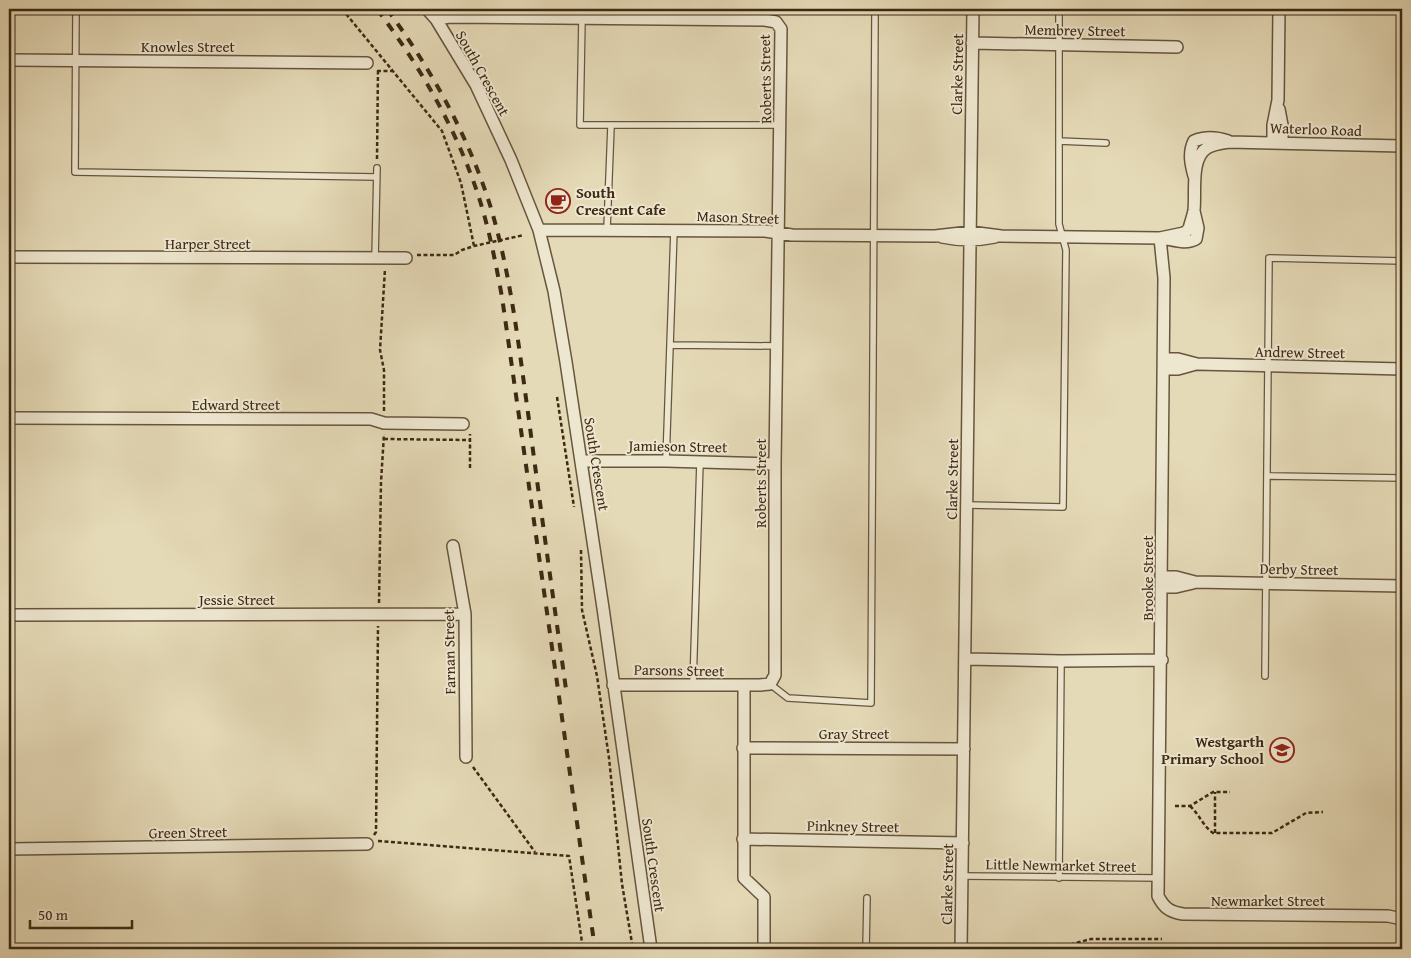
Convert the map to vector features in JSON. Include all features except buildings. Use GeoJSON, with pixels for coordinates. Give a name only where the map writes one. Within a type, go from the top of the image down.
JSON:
{"type":"FeatureCollection","features":[{"type":"Feature","properties":{"kind":"street","name":"South Crescent"},"geometry":{"type":"LineString","coordinates":[[427,9],[436,19],[476,85],[511,160],[539,230],[554,291],[603,608],[651,949]]}},
{"type":"Feature","properties":{"kind":"street","name":"Clarke Street"},"geometry":{"type":"LineString","coordinates":[[961,949],[973,9]]}},
{"type":"Feature","properties":{"kind":"street"},"geometry":{"type":"LineString","coordinates":[[1277,143],[1273,125],[1278,100],[1279,9]]}},
{"type":"Feature","properties":{"kind":"street"},"geometry":{"type":"LineString","coordinates":[[436,19],[450,17],[582,18],[750,14]]}},
{"type":"Feature","properties":{"kind":"street","name":"Roberts Street"},"geometry":{"type":"LineString","coordinates":[[750,14],[776,22],[781,29],[775,464],[775,674],[770,684]]}},
{"type":"Feature","properties":{"kind":"street","name":"Membrey Street"},"geometry":{"type":"LineString","coordinates":[[972,43],[1177,47]]}},
{"type":"Feature","properties":{"kind":"street","name":"Knowles Street"},"geometry":{"type":"LineString","coordinates":[[9,60],[374,62]]}},
{"type":"Feature","properties":{"kind":"street","name":"Waterloo Road"},"geometry":{"type":"LineString","coordinates":[[1191,236],[1194,210],[1194,176],[1199,157],[1203,151],[1212,146],[1230,142],[1402,146]]}},
{"type":"Feature","properties":{"kind":"street","name":"Mason Street"},"geometry":{"type":"LineString","coordinates":[[539,230],[765,231],[792,235],[935,236],[959,241],[970,236],[980,240],[1001,236],[1166,238],[1191,236]]}},
{"type":"Feature","properties":{"kind":"street","name":"Brooke Street"},"geometry":{"type":"LineString","coordinates":[[1160,878],[1164,278],[1166,238]]}},
{"type":"Feature","properties":{"kind":"street","name":"Harper Street"},"geometry":{"type":"LineString","coordinates":[[9,257],[406,258]]}},
{"type":"Feature","properties":{"kind":"street","name":"Andrew Street"},"geometry":{"type":"LineString","coordinates":[[1164,364],[1178,359],[1198,364],[1402,369]]}},
{"type":"Feature","properties":{"kind":"street","name":"Edward Street"},"geometry":{"type":"LineString","coordinates":[[9,418],[371,419],[384,423],[466,427]]}},
{"type":"Feature","properties":{"kind":"street","name":"Jamieson Street"},"geometry":{"type":"LineString","coordinates":[[581,461],[775,464]]}},
{"type":"Feature","properties":{"kind":"street","name":"Farnan Street"},"geometry":{"type":"LineString","coordinates":[[453,546],[465,614],[466,757]]}},
{"type":"Feature","properties":{"kind":"street","name":"Derby Street"},"geometry":{"type":"LineString","coordinates":[[1162,582],[1176,577],[1195,582],[1402,586]]}},
{"type":"Feature","properties":{"kind":"street","name":"Jessie Street"},"geometry":{"type":"LineString","coordinates":[[9,614],[465,614]]}},
{"type":"Feature","properties":{"kind":"street"},"geometry":{"type":"LineString","coordinates":[[966,659],[1061,661],[1162,660]]}},
{"type":"Feature","properties":{"kind":"street","name":"Parsons Street"},"geometry":{"type":"LineString","coordinates":[[613,685],[693,684],[744,686]]}},
{"type":"Feature","properties":{"kind":"street"},"geometry":{"type":"LineString","coordinates":[[764,949],[764,897],[744,878],[744,686],[770,684]]}},
{"type":"Feature","properties":{"kind":"street","name":"Gray Street"},"geometry":{"type":"LineString","coordinates":[[743,748],[964,749]]}},
{"type":"Feature","properties":{"kind":"street","name":"Pinkney Street"},"geometry":{"type":"LineString","coordinates":[[743,839],[963,843]]}},
{"type":"Feature","properties":{"kind":"street","name":"Green Street"},"geometry":{"type":"LineString","coordinates":[[9,849],[367,844]]}},
{"type":"Feature","properties":{"kind":"street","name":"Newmarket Street"},"geometry":{"type":"LineString","coordinates":[[1160,878],[1158,896],[1162,904],[1172,912],[1191,914],[1388,916],[1402,919]]}},
{"type":"Feature","properties":{"kind":"lane"},"geometry":{"type":"LineString","coordinates":[[76,9],[76,172],[376,177]]}},
{"type":"Feature","properties":{"kind":"lane"},"geometry":{"type":"LineString","coordinates":[[967,505],[1063,506],[1066,250],[1059,224],[1059,9]]}},
{"type":"Feature","properties":{"kind":"lane"},"geometry":{"type":"LineString","coordinates":[[770,684],[788,698],[871,703],[874,14]]}},
{"type":"Feature","properties":{"kind":"lane"},"geometry":{"type":"LineString","coordinates":[[582,18],[580,125],[781,125]]}},
{"type":"Feature","properties":{"kind":"lane"},"geometry":{"type":"LineString","coordinates":[[607,229],[611,126]]}},
{"type":"Feature","properties":{"kind":"lane"},"geometry":{"type":"LineString","coordinates":[[1058,141],[1106,142]]}},
{"type":"Feature","properties":{"kind":"lane"},"geometry":{"type":"LineString","coordinates":[[377,168],[380,259]]}},
{"type":"Feature","properties":{"kind":"lane"},"geometry":{"type":"LineString","coordinates":[[666,461],[674,230]]}},
{"type":"Feature","properties":{"kind":"lane"},"geometry":{"type":"LineString","coordinates":[[1266,676],[1268,258],[1402,261]]}},
{"type":"Feature","properties":{"kind":"lane"},"geometry":{"type":"LineString","coordinates":[[670,345],[777,346]]}},
{"type":"Feature","properties":{"kind":"lane"},"geometry":{"type":"LineString","coordinates":[[693,684],[700,462]]}},
{"type":"Feature","properties":{"kind":"lane"},"geometry":{"type":"LineString","coordinates":[[1266,476],[1402,478]]}},
{"type":"Feature","properties":{"kind":"lane"},"geometry":{"type":"LineString","coordinates":[[1059,878],[1061,661]]}},
{"type":"Feature","properties":{"kind":"lane","name":"Little Newmarket Street"},"geometry":{"type":"LineString","coordinates":[[962,876],[1160,878]]}},
{"type":"Feature","properties":{"kind":"lane"},"geometry":{"type":"LineString","coordinates":[[866,949],[867,898]]}},
{"type":"Feature","properties":{"kind":"path"},"geometry":{"type":"LineString","coordinates":[[342,9],[442,131],[461,183],[474,246]]}},
{"type":"Feature","properties":{"kind":"path"},"geometry":{"type":"LineString","coordinates":[[376,51],[374,62],[378,72],[377,168]]}},
{"type":"Feature","properties":{"kind":"path"},"geometry":{"type":"LineString","coordinates":[[378,72],[392,71]]}},
{"type":"Feature","properties":{"kind":"path"},"geometry":{"type":"LineString","coordinates":[[454,255],[474,246],[524,235]]}},
{"type":"Feature","properties":{"kind":"path"},"geometry":{"type":"LineString","coordinates":[[380,259],[380,350],[384,370],[384,439],[381,482],[376,832],[372,840],[569,856],[583,949]]}},
{"type":"Feature","properties":{"kind":"path"},"geometry":{"type":"LineString","coordinates":[[557,394],[574,510]]}},
{"type":"Feature","properties":{"kind":"path"},"geometry":{"type":"LineString","coordinates":[[466,427],[470,440],[470,468]]}},
{"type":"Feature","properties":{"kind":"path"},"geometry":{"type":"LineString","coordinates":[[384,439],[470,440]]}},
{"type":"Feature","properties":{"kind":"path"},"geometry":{"type":"LineString","coordinates":[[580,547],[582,610],[597,676],[609,758],[622,884],[633,949]]}},
{"type":"Feature","properties":{"kind":"path"},"geometry":{"type":"LineString","coordinates":[[466,757],[535,852]]}},
{"type":"Feature","properties":{"kind":"path"},"geometry":{"type":"LineString","coordinates":[[1175,806],[1190,806],[1213,792],[1230,792]]}},
{"type":"Feature","properties":{"kind":"path"},"geometry":{"type":"LineString","coordinates":[[1215,792],[1215,833]]}},
{"type":"Feature","properties":{"kind":"path"},"geometry":{"type":"LineString","coordinates":[[1190,806],[1195,810],[1207,829],[1215,833],[1272,833],[1306,813],[1322,812]]}},
{"type":"Feature","properties":{"kind":"path"},"geometry":{"type":"LineString","coordinates":[[1068,949],[1068,945],[1091,939],[1162,939]]}},
{"type":"Feature","properties":{"kind":"railway"},"geometry":{"type":"LineString","coordinates":[[377,9],[411,57],[441,108],[466,162],[490,238],[502,297],[595,949]]}},
{"type":"Feature","properties":{"kind":"railway"},"geometry":{"type":"LineString","coordinates":[[387,9],[433,78],[459,127],[481,178],[497,231],[504,258],[518,339],[567,696]]}},
{"type":"Feature","properties":{"kind":"place","name":"South Crescent Cafe"},"geometry":{"type":"Point","coordinates":[558,201]}},
{"type":"Feature","properties":{"kind":"place","name":"Westgarth Primary School"},"geometry":{"type":"Point","coordinates":[1282,750]}}]}
